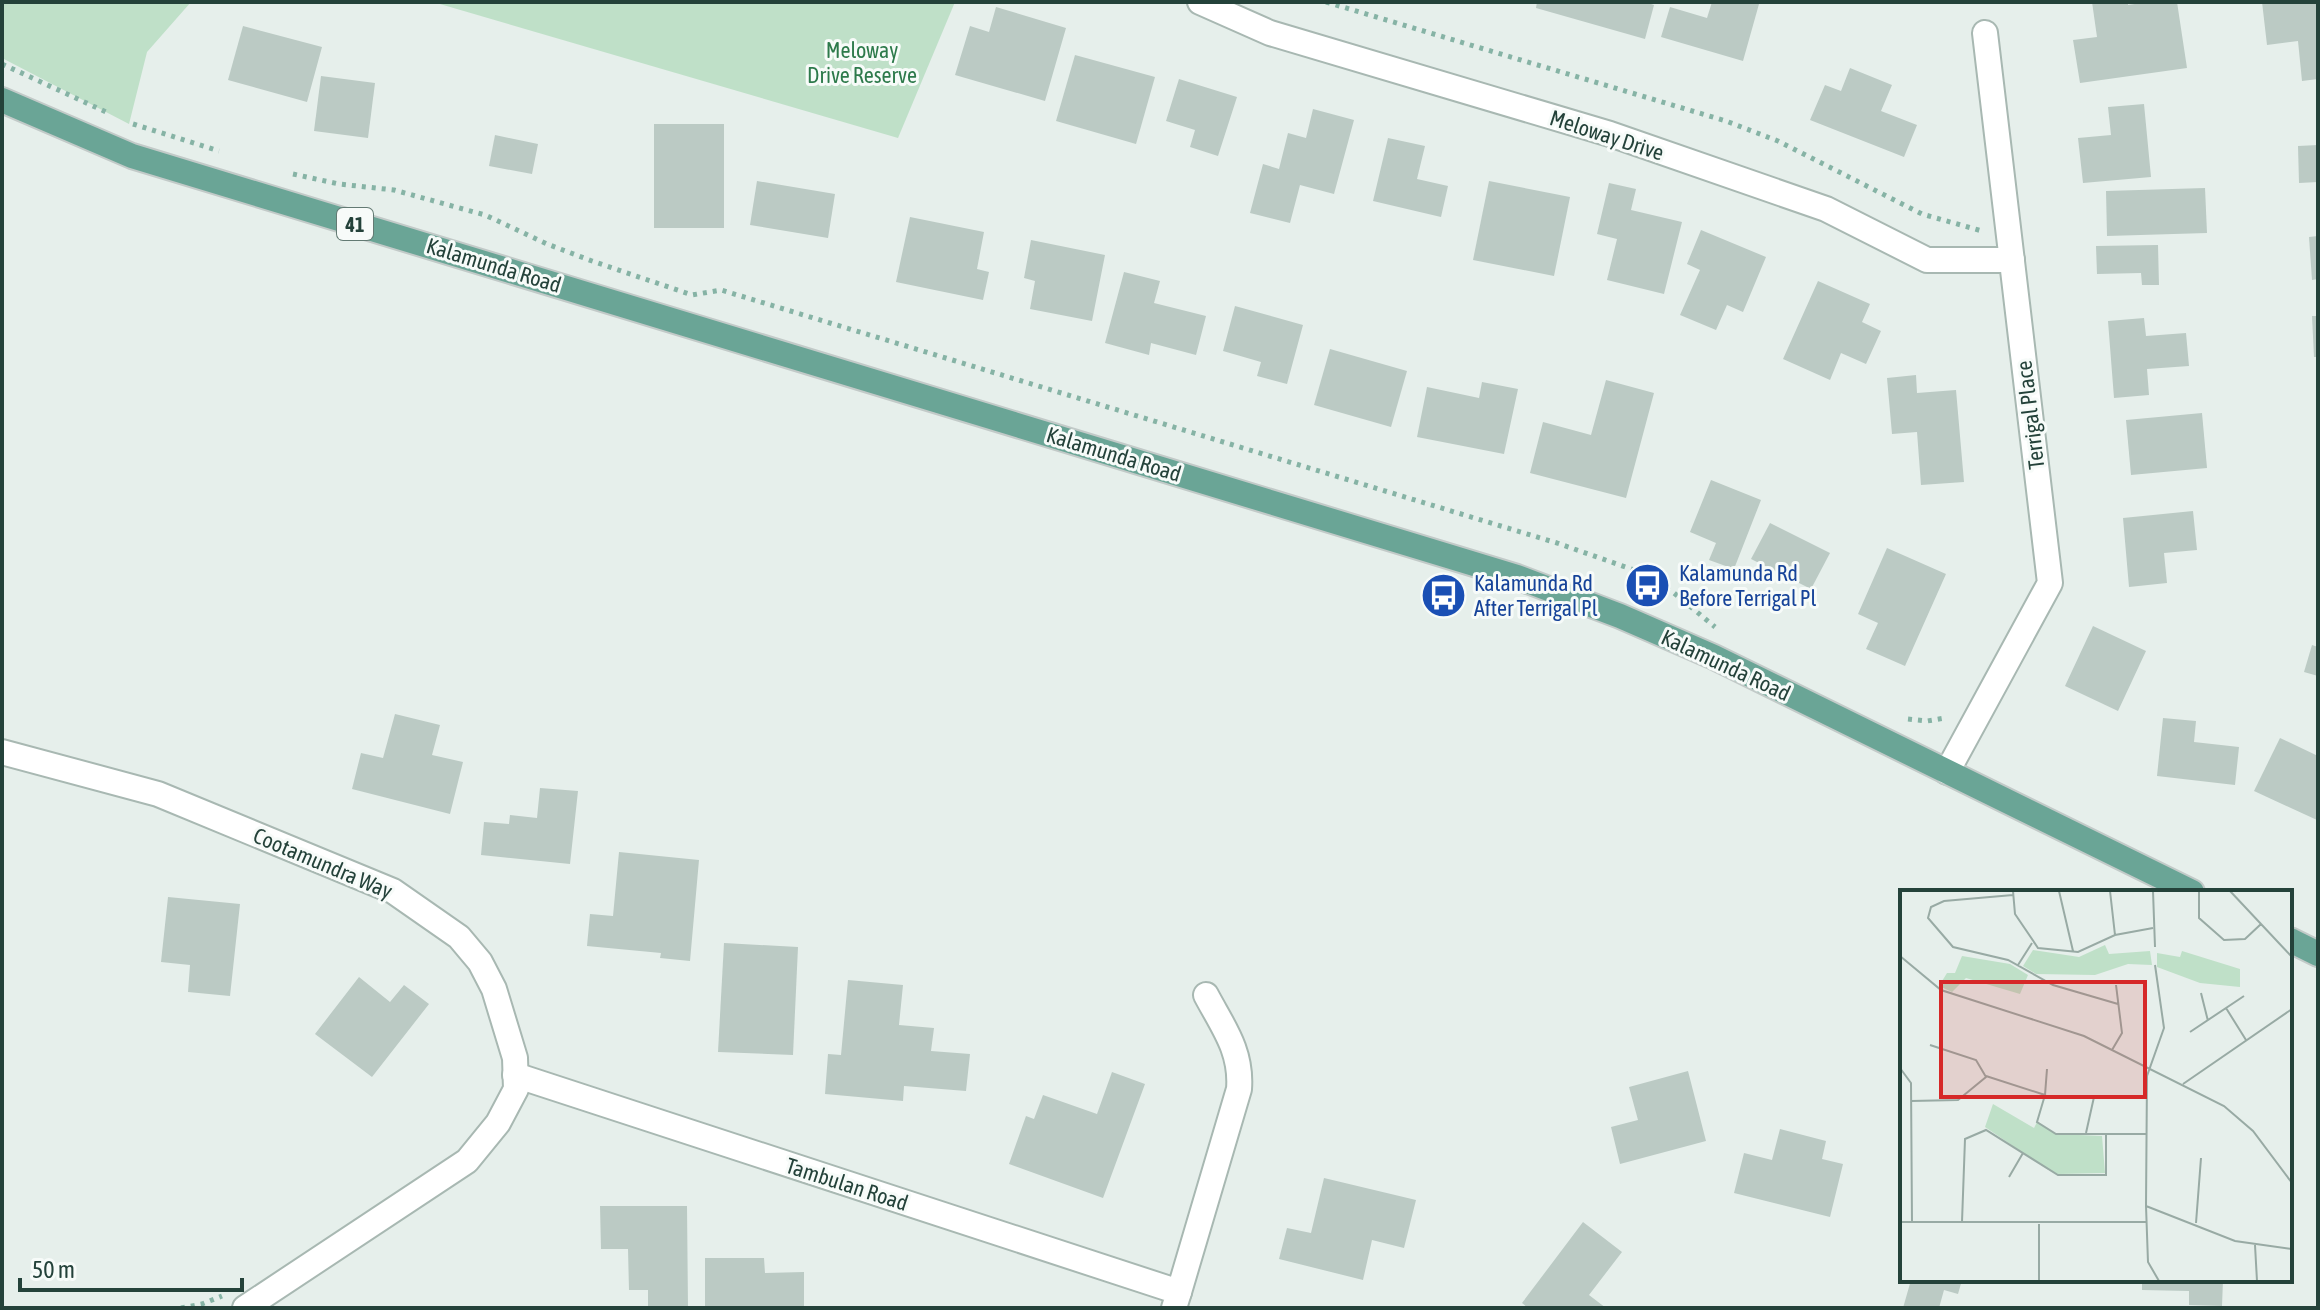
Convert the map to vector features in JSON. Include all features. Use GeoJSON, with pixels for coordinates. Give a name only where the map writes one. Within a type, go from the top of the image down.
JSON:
{"type":"FeatureCollection","features":[{"type":"Feature","properties":{"kind":"main road","name":"Kalamunda Road"},"geometry":{"type":"LineString","coordinates":[[2,100],[132,156],[1517,577],[1620,616],[1714,657],[2188,890]]}},
{"type":"Feature","properties":{"kind":"main road"},"geometry":{"type":"LineString","coordinates":[[2292,941],[2318,954]]}},
{"type":"Feature","properties":{"kind":"street","name":"Meloway Drive"},"geometry":{"type":"LineString","coordinates":[[1200,2],[1270,33],[1610,134],[1826,209],[1927,260],[2011,249]]}},
{"type":"Feature","properties":{"kind":"street","name":"Terrigal Place"},"geometry":{"type":"LineString","coordinates":[[1947,772],[2050,583],[1985,33]]}},
{"type":"Feature","properties":{"kind":"street","name":"Cootamundra Way"},"geometry":{"type":"LineString","coordinates":[[2,752],[158,794],[393,891],[459,937],[480,962],[494,989],[515,1058],[516,1089],[498,1123],[467,1161],[238,1300]]}},
{"type":"Feature","properties":{"kind":"street","name":"Tambulan Road"},"geometry":{"type":"LineString","coordinates":[[515,1075],[1176,1300],[1239,1089],[1240,1071],[1236,1052],[1206,995]]}},
{"type":"Feature","properties":{"kind":"path"},"geometry":{"type":"LineString","coordinates":[[1326,2],[1726,121],[1778,141],[1922,214],[2011,249]]}},
{"type":"Feature","properties":{"kind":"path"},"geometry":{"type":"LineString","coordinates":[[2,64],[106,112]]}},
{"type":"Feature","properties":{"kind":"path"},"geometry":{"type":"LineString","coordinates":[[120,119],[221,152]]}},
{"type":"Feature","properties":{"kind":"path"},"geometry":{"type":"LineString","coordinates":[[280,170],[339,184],[394,190],[485,215],[558,249],[692,295],[721,290],[1557,543],[1637,571],[1674,593],[1715,627]]}},
{"type":"Feature","properties":{"kind":"path"},"geometry":{"type":"LineString","coordinates":[[1898,715],[1912,721],[1927,721],[1943,719],[1956,711]]}},
{"type":"Feature","properties":{"kind":"path"},"geometry":{"type":"LineString","coordinates":[[181,1308],[238,1300]]}},
{"type":"Feature","properties":{"kind":"green space"},"geometry":{"type":"Polygon","coordinates":[[[4,2],[191,2],[147,52],[129,124],[2,58],[4,2]]]}},
{"type":"Feature","properties":{"kind":"green space","name":"Meloway Drive Reserve"},"geometry":{"type":"Polygon","coordinates":[[[433,2],[955,2],[898,138],[433,2]]]}},
{"type":"Feature","properties":{"kind":"building"},"geometry":{"type":"Polygon","coordinates":[[[1537,2],[1645,2],[1654,5],[1645,39],[1536,8],[1537,2]]]}},
{"type":"Feature","properties":{"kind":"building"},"geometry":{"type":"Polygon","coordinates":[[[1712,2],[1759,4],[1743,61],[1661,37],[1670,7],[1707,18],[1712,2]]]}},
{"type":"Feature","properties":{"kind":"building"},"geometry":{"type":"Polygon","coordinates":[[[2092,2],[2128,2],[2128,5],[2177,2],[2187,68],[2080,83],[2073,40],[2097,37],[2092,2]]]}},
{"type":"Feature","properties":{"kind":"building"},"geometry":{"type":"Polygon","coordinates":[[[2262,2],[2318,2],[2318,79],[2302,81],[2298,41],[2267,45],[2262,2]]]}},
{"type":"Feature","properties":{"kind":"building"},"geometry":{"type":"Polygon","coordinates":[[[996,7],[1066,28],[1045,101],[955,75],[970,26],[989,32],[996,7]]]}},
{"type":"Feature","properties":{"kind":"building"},"geometry":{"type":"Polygon","coordinates":[[[243,26],[322,47],[307,102],[228,80],[243,26]]]}},
{"type":"Feature","properties":{"kind":"building"},"geometry":{"type":"Polygon","coordinates":[[[1075,55],[1155,77],[1136,144],[1056,121],[1075,55]]]}},
{"type":"Feature","properties":{"kind":"building"},"geometry":{"type":"Polygon","coordinates":[[[1850,68],[1892,85],[1881,111],[1917,125],[1904,157],[1810,120],[1825,85],[1841,91],[1850,68]]]}},
{"type":"Feature","properties":{"kind":"building"},"geometry":{"type":"Polygon","coordinates":[[[321,76],[375,83],[368,138],[314,131],[321,76]]]}},
{"type":"Feature","properties":{"kind":"building"},"geometry":{"type":"Polygon","coordinates":[[[1179,79],[1237,97],[1218,156],[1190,147],[1195,130],[1166,121],[1179,79]]]}},
{"type":"Feature","properties":{"kind":"building"},"geometry":{"type":"Polygon","coordinates":[[[2144,104],[2151,177],[2083,183],[2078,138],[2111,135],[2108,107],[2144,104]]]}},
{"type":"Feature","properties":{"kind":"building"},"geometry":{"type":"Polygon","coordinates":[[[1313,109],[1354,120],[1334,194],[1300,185],[1290,223],[1250,213],[1263,164],[1279,169],[1288,133],[1306,138],[1313,109]]]}},
{"type":"Feature","properties":{"kind":"building"},"geometry":{"type":"Polygon","coordinates":[[[654,124],[724,124],[724,228],[654,228],[654,124]]]}},
{"type":"Feature","properties":{"kind":"building"},"geometry":{"type":"Polygon","coordinates":[[[495,135],[538,144],[532,174],[489,166],[495,135]]]}},
{"type":"Feature","properties":{"kind":"building"},"geometry":{"type":"Polygon","coordinates":[[[1388,138],[1425,146],[1417,179],[1448,186],[1441,217],[1373,201],[1388,138]]]}},
{"type":"Feature","properties":{"kind":"building"},"geometry":{"type":"Polygon","coordinates":[[[2318,145],[2318,182],[2299,183],[2298,146],[2318,145]]]}},
{"type":"Feature","properties":{"kind":"building"},"geometry":{"type":"Polygon","coordinates":[[[757,181],[835,194],[828,238],[750,225],[757,181]]]}},
{"type":"Feature","properties":{"kind":"building"},"geometry":{"type":"Polygon","coordinates":[[[1489,181],[1570,197],[1554,276],[1473,260],[1489,181]]]}},
{"type":"Feature","properties":{"kind":"building"},"geometry":{"type":"Polygon","coordinates":[[[1609,183],[1636,189],[1631,210],[1682,222],[1664,294],[1607,280],[1617,239],[1597,234],[1609,183]]]}},
{"type":"Feature","properties":{"kind":"building"},"geometry":{"type":"Polygon","coordinates":[[[2205,188],[2207,233],[2107,236],[2106,191],[2205,188]]]}},
{"type":"Feature","properties":{"kind":"building"},"geometry":{"type":"Polygon","coordinates":[[[910,217],[984,232],[977,269],[989,272],[983,300],[896,282],[910,217]]]}},
{"type":"Feature","properties":{"kind":"building"},"geometry":{"type":"Polygon","coordinates":[[[1701,230],[1766,257],[1743,312],[1727,305],[1716,330],[1680,315],[1700,270],[1687,264],[1701,230]]]}},
{"type":"Feature","properties":{"kind":"building"},"geometry":{"type":"Polygon","coordinates":[[[2318,236],[2318,279],[2312,280],[2309,237],[2318,236]]]}},
{"type":"Feature","properties":{"kind":"building"},"geometry":{"type":"Polygon","coordinates":[[[1031,240],[1105,255],[1092,321],[1030,309],[1035,281],[1024,278],[1031,240]]]}},
{"type":"Feature","properties":{"kind":"building"},"geometry":{"type":"Polygon","coordinates":[[[2158,245],[2159,285],[2142,285],[2141,273],[2097,274],[2096,246],[2158,245]]]}},
{"type":"Feature","properties":{"kind":"building"},"geometry":{"type":"Polygon","coordinates":[[[1124,272],[1160,281],[1154,303],[1206,316],[1196,355],[1151,343],[1149,355],[1105,343],[1124,272]]]}},
{"type":"Feature","properties":{"kind":"building"},"geometry":{"type":"Polygon","coordinates":[[[1818,281],[1870,304],[1862,322],[1881,331],[1866,364],[1841,353],[1830,380],[1783,359],[1818,281]]]}},
{"type":"Feature","properties":{"kind":"building"},"geometry":{"type":"Polygon","coordinates":[[[1235,306],[1303,325],[1287,384],[1257,376],[1261,362],[1223,351],[1235,306]]]}},
{"type":"Feature","properties":{"kind":"building"},"geometry":{"type":"Polygon","coordinates":[[[2312,316],[2318,316],[2318,357],[2314,357],[2312,316]]]}},
{"type":"Feature","properties":{"kind":"building"},"geometry":{"type":"Polygon","coordinates":[[[2144,318],[2146,336],[2186,333],[2189,366],[2147,369],[2149,395],[2114,398],[2108,321],[2144,318]]]}},
{"type":"Feature","properties":{"kind":"building"},"geometry":{"type":"Polygon","coordinates":[[[1330,349],[1407,371],[1391,427],[1314,405],[1330,349]]]}},
{"type":"Feature","properties":{"kind":"building"},"geometry":{"type":"Polygon","coordinates":[[[1916,375],[1917,393],[1956,390],[1964,482],[1921,485],[1917,432],[1892,434],[1887,378],[1916,375]]]}},
{"type":"Feature","properties":{"kind":"building"},"geometry":{"type":"Polygon","coordinates":[[[1606,380],[1654,393],[1626,498],[1530,473],[1543,422],[1591,435],[1606,380]]]}},
{"type":"Feature","properties":{"kind":"building"},"geometry":{"type":"Polygon","coordinates":[[[1482,382],[1518,389],[1504,454],[1417,437],[1427,387],[1479,398],[1482,382]]]}},
{"type":"Feature","properties":{"kind":"building"},"geometry":{"type":"Polygon","coordinates":[[[2202,413],[2207,468],[2131,475],[2126,420],[2202,413]]]}},
{"type":"Feature","properties":{"kind":"building"},"geometry":{"type":"Polygon","coordinates":[[[1711,480],[1761,500],[1734,569],[1709,560],[1716,543],[1690,532],[1711,480]]]}},
{"type":"Feature","properties":{"kind":"building"},"geometry":{"type":"Polygon","coordinates":[[[2193,511],[2197,550],[2164,553],[2167,583],[2129,587],[2123,518],[2193,511]]]}},
{"type":"Feature","properties":{"kind":"building"},"geometry":{"type":"Polygon","coordinates":[[[1770,523],[1830,553],[1811,589],[1751,559],[1770,523]]]}},
{"type":"Feature","properties":{"kind":"building"},"geometry":{"type":"Polygon","coordinates":[[[1887,548],[1946,574],[1905,666],[1866,649],[1878,623],[1858,614],[1887,548]]]}},
{"type":"Feature","properties":{"kind":"building"},"geometry":{"type":"Polygon","coordinates":[[[2093,626],[2146,651],[2118,711],[2065,686],[2093,626]]]}},
{"type":"Feature","properties":{"kind":"building"},"geometry":{"type":"Polygon","coordinates":[[[2312,645],[2318,647],[2318,676],[2304,672],[2312,645]]]}},
{"type":"Feature","properties":{"kind":"building"},"geometry":{"type":"Polygon","coordinates":[[[395,714],[440,725],[432,755],[463,762],[450,814],[352,789],[361,753],[383,758],[395,714]]]}},
{"type":"Feature","properties":{"kind":"building"},"geometry":{"type":"Polygon","coordinates":[[[2163,718],[2196,721],[2194,742],[2239,747],[2235,785],[2157,776],[2163,718]]]}},
{"type":"Feature","properties":{"kind":"building"},"geometry":{"type":"Polygon","coordinates":[[[2280,738],[2318,756],[2317,820],[2254,791],[2280,738]]]}},
{"type":"Feature","properties":{"kind":"building"},"geometry":{"type":"Polygon","coordinates":[[[540,788],[578,791],[570,864],[481,855],[484,822],[509,824],[510,815],[537,818],[540,788]]]}},
{"type":"Feature","properties":{"kind":"building"},"geometry":{"type":"Polygon","coordinates":[[[619,852],[699,860],[690,961],[660,958],[661,953],[587,946],[590,914],[613,916],[619,852]]]}},
{"type":"Feature","properties":{"kind":"building"},"geometry":{"type":"Polygon","coordinates":[[[168,897],[240,904],[230,996],[188,992],[190,965],[161,962],[168,897]]]}},
{"type":"Feature","properties":{"kind":"building"},"geometry":{"type":"Polygon","coordinates":[[[724,943],[798,947],[793,1055],[718,1052],[724,943]]]}},
{"type":"Feature","properties":{"kind":"building"},"geometry":{"type":"Polygon","coordinates":[[[359,977],[390,1002],[404,985],[429,1004],[372,1077],[315,1034],[359,977]]]}},
{"type":"Feature","properties":{"kind":"building"},"geometry":{"type":"Polygon","coordinates":[[[848,980],[903,985],[899,1025],[934,1028],[931,1051],[970,1054],[966,1091],[904,1086],[903,1101],[825,1094],[828,1054],[841,1055],[848,980]]]}},
{"type":"Feature","properties":{"kind":"building"},"geometry":{"type":"Polygon","coordinates":[[[1688,1071],[1706,1141],[1620,1164],[1611,1127],[1638,1120],[1629,1087],[1688,1071]]]}},
{"type":"Feature","properties":{"kind":"building"},"geometry":{"type":"Polygon","coordinates":[[[1112,1072],[1145,1084],[1103,1198],[1009,1164],[1026,1116],[1034,1119],[1043,1095],[1097,1114],[1112,1072]]]}},
{"type":"Feature","properties":{"kind":"building"},"geometry":{"type":"Polygon","coordinates":[[[1780,1129],[1826,1141],[1822,1159],[1843,1164],[1830,1217],[1734,1193],[1744,1153],[1772,1160],[1780,1129]]]}},
{"type":"Feature","properties":{"kind":"building"},"geometry":{"type":"Polygon","coordinates":[[[1324,1178],[1416,1200],[1404,1248],[1372,1240],[1363,1280],[1279,1259],[1287,1228],[1311,1233],[1324,1178]]]}},
{"type":"Feature","properties":{"kind":"building"},"geometry":{"type":"Polygon","coordinates":[[[600,1206],[687,1206],[688,1308],[648,1308],[648,1290],[629,1290],[628,1249],[601,1249],[600,1206]]]}},
{"type":"Feature","properties":{"kind":"building"},"geometry":{"type":"Polygon","coordinates":[[[1583,1222],[1622,1252],[1589,1295],[1606,1308],[1528,1308],[1522,1303],[1583,1222]]]}},
{"type":"Feature","properties":{"kind":"building"},"geometry":{"type":"Polygon","coordinates":[[[705,1258],[764,1258],[765,1273],[804,1272],[804,1308],[705,1308],[705,1258]]]}},
{"type":"Feature","properties":{"kind":"building"},"geometry":{"type":"Polygon","coordinates":[[[1910,1282],[1961,1282],[1958,1294],[1944,1290],[1939,1308],[1903,1308],[1910,1282]]]}},
{"type":"Feature","properties":{"kind":"building"},"geometry":{"type":"Polygon","coordinates":[[[2142,1282],[2223,1282],[2222,1306],[2189,1305],[2189,1291],[2142,1290],[2142,1282]]]}},
{"type":"Feature","properties":{"kind":"place","name":"Kalamunda Rd Before Terrigal Pl"},"geometry":{"type":"Point","coordinates":[1648,586]}},
{"type":"Feature","properties":{"kind":"place","name":"Kalamunda Rd After Terrigal Pl"},"geometry":{"type":"Point","coordinates":[1443,596]}}]}
